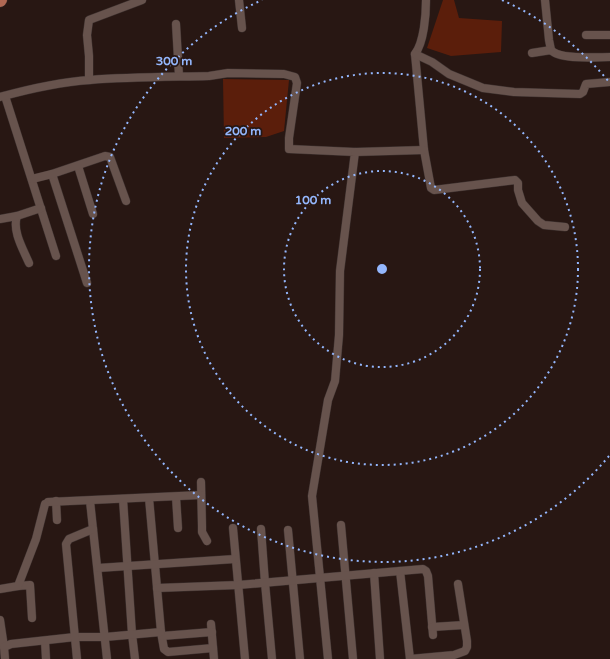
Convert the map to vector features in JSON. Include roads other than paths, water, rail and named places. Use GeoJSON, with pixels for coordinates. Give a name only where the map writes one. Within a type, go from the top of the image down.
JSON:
{"type":"FeatureCollection","features":[{"type":"Feature","properties":{"kind":"street"},"geometry":{"type":"LineString","coordinates":[[89,80],[87,40],[89,20],[142,0]]}},
{"type":"Feature","properties":{"kind":"street"},"geometry":{"type":"LineString","coordinates":[[239,0],[242,28]]}},
{"type":"Feature","properties":{"kind":"street"},"geometry":{"type":"LineString","coordinates":[[426,0],[426,11],[421,37],[415,54],[429,186],[432,190],[516,180],[522,203],[540,224],[565,227]]}},
{"type":"Feature","properties":{"kind":"street"},"geometry":{"type":"LineString","coordinates":[[545,0],[549,40],[551,50],[555,54],[565,56],[610,57]]}},
{"type":"Feature","properties":{"kind":"street"},"geometry":{"type":"LineString","coordinates":[[176,24],[179,76]]}},
{"type":"Feature","properties":{"kind":"street"},"geometry":{"type":"LineString","coordinates":[[586,35],[610,35]]}},
{"type":"Feature","properties":{"kind":"street"},"geometry":{"type":"LineString","coordinates":[[532,53],[551,50]]}},
{"type":"Feature","properties":{"kind":"street"},"geometry":{"type":"LineString","coordinates":[[415,54],[432,62],[449,74],[483,88],[514,92],[581,94],[586,84],[610,82]]}},
{"type":"Feature","properties":{"kind":"street"},"geometry":{"type":"LineString","coordinates":[[56,256],[32,179],[2,97],[33,89],[89,80],[209,76],[228,73],[284,74],[295,77],[297,84],[289,138],[289,149],[355,152],[424,150]]}},
{"type":"Feature","properties":{"kind":"street"},"geometry":{"type":"LineString","coordinates":[[328,659],[312,496],[328,400],[335,381],[339,335],[340,271],[355,152]]}},
{"type":"Feature","properties":{"kind":"street"},"geometry":{"type":"LineString","coordinates":[[32,179],[78,166],[105,156],[110,157],[126,201]]}},
{"type":"Feature","properties":{"kind":"street"},"geometry":{"type":"LineString","coordinates":[[78,166],[93,214]]}},
{"type":"Feature","properties":{"kind":"street"},"geometry":{"type":"LineString","coordinates":[[52,174],[87,283]]}},
{"type":"Feature","properties":{"kind":"street"},"geometry":{"type":"LineString","coordinates":[[0,219],[17,216],[41,208]]}},
{"type":"Feature","properties":{"kind":"street"},"geometry":{"type":"LineString","coordinates":[[17,216],[15,222],[16,229],[29,263]]}},
{"type":"Feature","properties":{"kind":"street"},"geometry":{"type":"LineString","coordinates":[[201,482],[202,532],[207,541]]}},
{"type":"Feature","properties":{"kind":"street"},"geometry":{"type":"LineString","coordinates":[[50,502],[201,495]]}},
{"type":"Feature","properties":{"kind":"street"},"geometry":{"type":"LineString","coordinates":[[176,497],[178,528]]}},
{"type":"Feature","properties":{"kind":"street"},"geometry":{"type":"LineString","coordinates":[[149,498],[156,563],[161,634],[164,648],[168,652],[213,648]]}},
{"type":"Feature","properties":{"kind":"street"},"geometry":{"type":"LineString","coordinates":[[123,499],[135,659]]}},
{"type":"Feature","properties":{"kind":"street"},"geometry":{"type":"LineString","coordinates":[[90,501],[107,659]]}},
{"type":"Feature","properties":{"kind":"street"},"geometry":{"type":"LineString","coordinates":[[50,502],[57,520]]}},
{"type":"Feature","properties":{"kind":"street"},"geometry":{"type":"LineString","coordinates":[[18,586],[50,502]]}},
{"type":"Feature","properties":{"kind":"street"},"geometry":{"type":"LineString","coordinates":[[341,525],[352,659]]}},
{"type":"Feature","properties":{"kind":"street"},"geometry":{"type":"LineString","coordinates":[[233,528],[244,659]]}},
{"type":"Feature","properties":{"kind":"street"},"geometry":{"type":"LineString","coordinates":[[77,659],[66,544],[69,539],[93,529]]}},
{"type":"Feature","properties":{"kind":"street"},"geometry":{"type":"LineString","coordinates":[[261,529],[272,659]]}},
{"type":"Feature","properties":{"kind":"street"},"geometry":{"type":"LineString","coordinates":[[288,530],[300,659]]}},
{"type":"Feature","properties":{"kind":"street"},"geometry":{"type":"LineString","coordinates":[[98,568],[235,559]]}},
{"type":"Feature","properties":{"kind":"street"},"geometry":{"type":"LineString","coordinates":[[157,588],[238,585],[422,569],[427,572],[433,631],[464,625]]}},
{"type":"Feature","properties":{"kind":"street"},"geometry":{"type":"LineString","coordinates":[[400,570],[410,659],[455,655],[465,651],[467,641],[458,584]]}},
{"type":"Feature","properties":{"kind":"street"},"geometry":{"type":"LineString","coordinates":[[374,573],[380,659]]}},
{"type":"Feature","properties":{"kind":"street"},"geometry":{"type":"LineString","coordinates":[[0,589],[30,585],[32,618]]}},
{"type":"Feature","properties":{"kind":"street"},"geometry":{"type":"LineString","coordinates":[[0,620],[5,659]]}},
{"type":"Feature","properties":{"kind":"street"},"geometry":{"type":"LineString","coordinates":[[4,647],[11,644],[75,637],[161,634],[212,628],[214,659]]}},
{"type":"Feature","properties":{"kind":"street"},"geometry":{"type":"LineString","coordinates":[[45,641],[46,659]]}}]}
